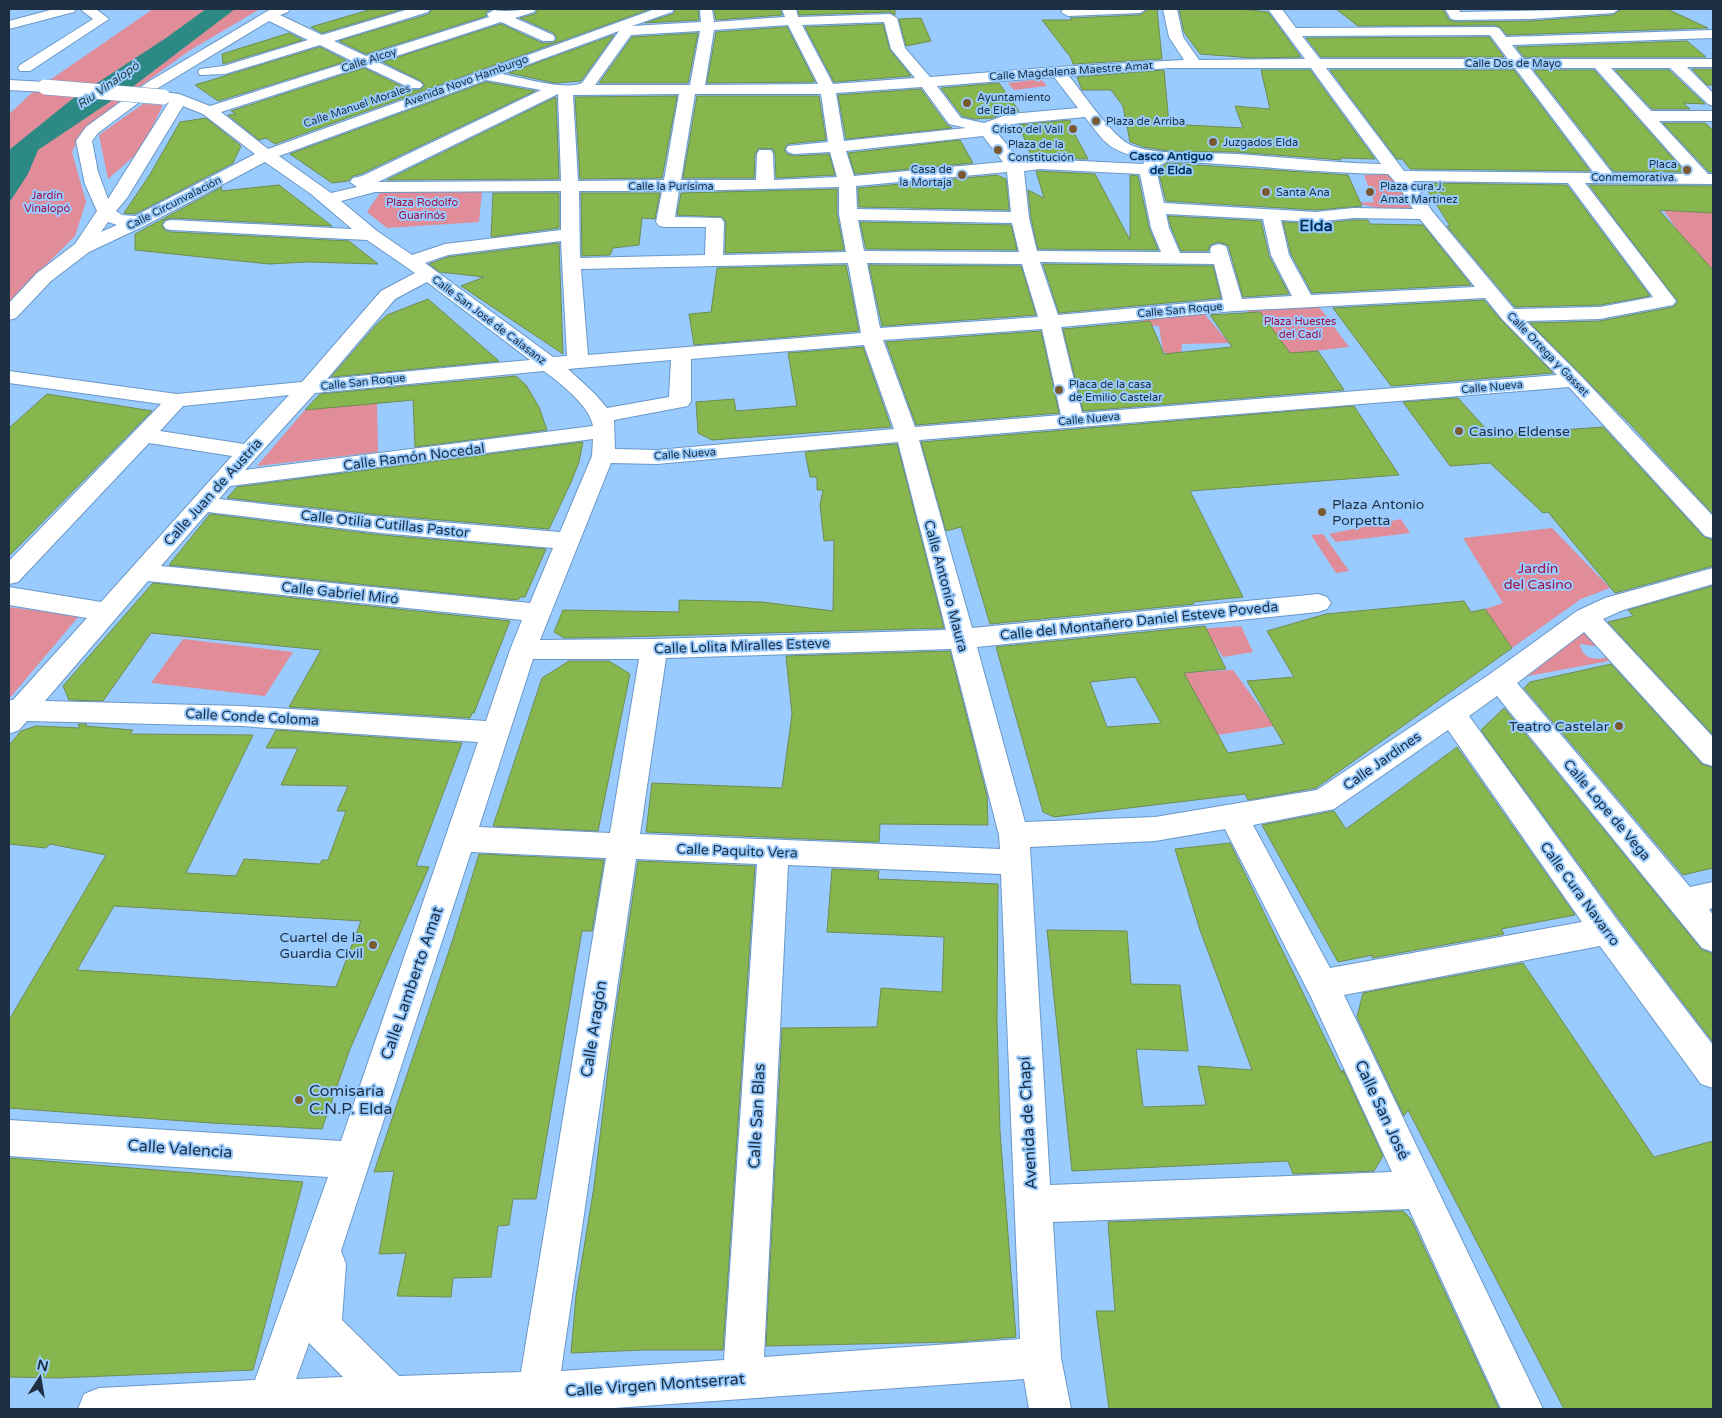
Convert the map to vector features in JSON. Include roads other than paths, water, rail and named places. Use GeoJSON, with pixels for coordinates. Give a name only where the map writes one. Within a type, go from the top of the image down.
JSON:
{"type":"FeatureCollection","features":[{"type":"Feature","properties":{"kind":"street"},"geometry":{"type":"LineString","coordinates":[[9,25],[69,9]]}},
{"type":"Feature","properties":{"kind":"street"},"geometry":{"type":"LineString","coordinates":[[10,92],[22,72],[102,19],[87,9]]}},
{"type":"Feature","properties":{"kind":"street"},"geometry":{"type":"LineString","coordinates":[[138,222],[117,220],[106,211],[93,185],[84,141],[92,130],[145,91],[268,15],[283,9]]}},
{"type":"Feature","properties":{"kind":"street"},"geometry":{"type":"LineString","coordinates":[[205,72],[225,70],[423,9]]}},
{"type":"Feature","properties":{"kind":"street"},"geometry":{"type":"LineString","coordinates":[[484,9],[548,38]]}},
{"type":"Feature","properties":{"kind":"street","name":"Calle Alcoy"},"geometry":{"type":"LineString","coordinates":[[209,111],[529,9]]}},
{"type":"Feature","properties":{"kind":"street","name":"Calle Manuel Morales"},"geometry":{"type":"LineString","coordinates":[[387,95],[634,9]]}},
{"type":"Feature","properties":{"kind":"street","name":"Avenida Novo Hamburgo"},"geometry":{"type":"LineString","coordinates":[[266,155],[483,75],[623,28],[667,9]]}},
{"type":"Feature","properties":{"kind":"street"},"geometry":{"type":"LineString","coordinates":[[706,9],[708,26],[671,186],[665,222],[715,222],[714,261]]}},
{"type":"Feature","properties":{"kind":"street"},"geometry":{"type":"LineString","coordinates":[[1068,12],[1140,9]]}},
{"type":"Feature","properties":{"kind":"street"},"geometry":{"type":"LineString","coordinates":[[1170,9],[1176,36],[1194,63]]}},
{"type":"Feature","properties":{"kind":"street","name":"Calle Ortega y Gasset"},"geometry":{"type":"LineString","coordinates":[[1272,9],[1396,172],[1425,214],[1489,292],[1509,315],[1574,380],[1713,530]]}},
{"type":"Feature","properties":{"kind":"street"},"geometry":{"type":"LineString","coordinates":[[1452,9],[1456,16],[1531,15],[1603,9]]}},
{"type":"Feature","properties":{"kind":"street"},"geometry":{"type":"LineString","coordinates":[[370,184],[568,90],[587,86],[623,28],[708,26],[791,15],[884,14],[898,49],[927,83],[956,127]]}},
{"type":"Feature","properties":{"kind":"street"},"geometry":{"type":"LineString","coordinates":[[268,15],[415,85]]}},
{"type":"Feature","properties":{"kind":"street","name":"Calle Antonio Maura"},"geometry":{"type":"LineString","coordinates":[[791,15],[828,89],[837,147],[847,182],[848,214],[872,337],[906,436],[1015,849]]}},
{"type":"Feature","properties":{"kind":"street"},"geometry":{"type":"LineString","coordinates":[[1291,32],[1494,32],[1607,178]]}},
{"type":"Feature","properties":{"kind":"street"},"geometry":{"type":"LineString","coordinates":[[1502,41],[1713,34]]}},
{"type":"Feature","properties":{"kind":"street"},"geometry":{"type":"LineString","coordinates":[[9,314],[44,277],[82,248],[106,211],[118,198],[179,93],[205,72],[212,62],[212,57],[208,52]]}},
{"type":"Feature","properties":{"kind":"street","name":"Calle Magdalena Maestre Amat"},"geometry":{"type":"LineString","coordinates":[[568,90],[828,89],[927,83],[1057,71],[1194,63],[1313,63]]}},
{"type":"Feature","properties":{"kind":"street","name":"Calle Dos de Mayo"},"geometry":{"type":"LineString","coordinates":[[1313,63],[1713,63]]}},
{"type":"Feature","properties":{"kind":"street"},"geometry":{"type":"LineString","coordinates":[[1674,63],[1713,101]]}},
{"type":"Feature","properties":{"kind":"street"},"geometry":{"type":"LineString","coordinates":[[1599,64],[1646,116],[1708,179]]}},
{"type":"Feature","properties":{"kind":"street"},"geometry":{"type":"LineString","coordinates":[[1057,71],[1117,144],[1127,150],[1163,156],[1235,159],[1396,172],[1572,178],[1708,179]]}},
{"type":"Feature","properties":{"kind":"street","name":"Calle San José de Calasanz"},"geometry":{"type":"LineString","coordinates":[[22,72],[45,87],[179,93],[209,111],[249,144],[323,195],[371,236],[419,268],[549,364],[564,376],[602,424]]}},
{"type":"Feature","properties":{"kind":"street"},"geometry":{"type":"LineString","coordinates":[[483,75],[568,90]]}},
{"type":"Feature","properties":{"kind":"street"},"geometry":{"type":"LineString","coordinates":[[568,90],[564,98],[570,186],[569,234],[578,363]]}},
{"type":"Feature","properties":{"kind":"street"},"geometry":{"type":"LineString","coordinates":[[794,149],[837,147],[956,127],[986,130],[1009,118],[1089,112]]}},
{"type":"Feature","properties":{"kind":"street"},"geometry":{"type":"LineString","coordinates":[[1646,116],[1713,116]]}},
{"type":"Feature","properties":{"kind":"street"},"geometry":{"type":"LineString","coordinates":[[986,130],[1014,166],[1020,218],[1029,257],[1050,322],[1073,420]]}},
{"type":"Feature","properties":{"kind":"street"},"geometry":{"type":"LineString","coordinates":[[249,144],[268,137]]}},
{"type":"Feature","properties":{"kind":"street"},"geometry":{"type":"LineString","coordinates":[[765,154],[765,185]]}},
{"type":"Feature","properties":{"kind":"street","name":"Calle Circunvalación"},"geometry":{"type":"LineString","coordinates":[[82,248],[138,222],[266,155]]}},
{"type":"Feature","properties":{"kind":"street"},"geometry":{"type":"LineString","coordinates":[[1163,156],[1154,161],[1148,168],[1160,228],[1173,258]]}},
{"type":"Feature","properties":{"kind":"street","name":"Calle la Purísima"},"geometry":{"type":"LineString","coordinates":[[323,195],[370,184],[765,185],[847,182],[1040,164],[1148,168]]}},
{"type":"Feature","properties":{"kind":"street"},"geometry":{"type":"LineString","coordinates":[[1509,315],[1600,313],[1666,301],[1572,178]]}},
{"type":"Feature","properties":{"kind":"street"},"geometry":{"type":"LineString","coordinates":[[1157,208],[1316,217],[1353,213],[1425,214]]}},
{"type":"Feature","properties":{"kind":"street"},"geometry":{"type":"LineString","coordinates":[[848,214],[1020,218]]}},
{"type":"Feature","properties":{"kind":"street"},"geometry":{"type":"LineString","coordinates":[[1271,215],[1280,255],[1304,301]]}},
{"type":"Feature","properties":{"kind":"street"},"geometry":{"type":"LineString","coordinates":[[172,225],[371,236]]}},
{"type":"Feature","properties":{"kind":"street","name":"Calle Juan de Austria"},"geometry":{"type":"LineString","coordinates":[[13,714],[248,452],[308,388],[388,295],[419,268],[444,250],[569,234]]}},
{"type":"Feature","properties":{"kind":"street"},"geometry":{"type":"LineString","coordinates":[[571,264],[857,257],[1173,258],[1220,254],[1234,305]]}},
{"type":"Feature","properties":{"kind":"street","name":"Calle San Roque"},"geometry":{"type":"LineString","coordinates":[[9,378],[177,400],[549,364],[681,355],[1234,305],[1489,292]]}},
{"type":"Feature","properties":{"kind":"street","name":"Calle Ramón Nocedal"},"geometry":{"type":"LineString","coordinates":[[223,480],[602,424],[680,401],[681,355]]}},
{"type":"Feature","properties":{"kind":"street","name":"Calle Nueva"},"geometry":{"type":"LineString","coordinates":[[603,456],[657,457],[1073,420],[1574,380]]}},
{"type":"Feature","properties":{"kind":"street"},"geometry":{"type":"LineString","coordinates":[[9,576],[177,400]]}},
{"type":"Feature","properties":{"kind":"street"},"geometry":{"type":"LineString","coordinates":[[523,650],[603,456],[602,424]]}},
{"type":"Feature","properties":{"kind":"street"},"geometry":{"type":"LineString","coordinates":[[143,436],[248,452]]}},
{"type":"Feature","properties":{"kind":"street","name":"Calle Otilia Cutillas Pastor"},"geometry":{"type":"LineString","coordinates":[[201,504],[382,525],[569,541]]}},
{"type":"Feature","properties":{"kind":"street","name":"Calle Gabriel Miró"},"geometry":{"type":"LineString","coordinates":[[141,572],[539,614]]}},
{"type":"Feature","properties":{"kind":"street","name":"Calle Jardines"},"geometry":{"type":"LineString","coordinates":[[1015,849],[1155,829],[1324,801],[1500,681],[1586,617],[1614,604],[1713,576]]}},
{"type":"Feature","properties":{"kind":"street"},"geometry":{"type":"LineString","coordinates":[[9,596],[106,612]]}},
{"type":"Feature","properties":{"kind":"street","name":"Calle del Montañero Daniel Esteve Poveda"},"geometry":{"type":"LineString","coordinates":[[960,639],[1318,603]]}},
{"type":"Feature","properties":{"kind":"street"},"geometry":{"type":"LineString","coordinates":[[1586,617],[1713,755]]}},
{"type":"Feature","properties":{"kind":"street","name":"Calle Lolita Miralles Esteve"},"geometry":{"type":"LineString","coordinates":[[523,650],[654,649],[960,639]]}},
{"type":"Feature","properties":{"kind":"street","name":"Calle Aragón"},"geometry":{"type":"LineString","coordinates":[[536,1401],[654,649]]}},
{"type":"Feature","properties":{"kind":"street","name":"Calle Lamberto Amat"},"geometry":{"type":"LineString","coordinates":[[267,1404],[329,1230],[523,650]]}},
{"type":"Feature","properties":{"kind":"street","name":"Calle Lope de Vega"},"geometry":{"type":"LineString","coordinates":[[1500,681],[1713,938]]}},
{"type":"Feature","properties":{"kind":"street","name":"Calle Cura Navarro"},"geometry":{"type":"LineString","coordinates":[[1451,713],[1607,932],[1713,1072]]}},
{"type":"Feature","properties":{"kind":"street","name":"Calle Conde Coloma"},"geometry":{"type":"LineString","coordinates":[[13,714],[241,716],[496,732]]}},
{"type":"Feature","properties":{"kind":"street","name":"Calle San José"},"geometry":{"type":"LineString","coordinates":[[1233,816],[1322,984],[1522,1409]]}},
{"type":"Feature","properties":{"kind":"street","name":"Calle Paquito Vera"},"geometry":{"type":"LineString","coordinates":[[460,839],[773,853],[1015,849]]}},
{"type":"Feature","properties":{"kind":"street","name":"Avenida de Chapí"},"geometry":{"type":"LineString","coordinates":[[1015,849],[1041,1358],[1050,1409]]}},
{"type":"Feature","properties":{"kind":"street","name":"Calle San Blas"},"geometry":{"type":"LineString","coordinates":[[743,1380],[773,853]]}},
{"type":"Feature","properties":{"kind":"street"},"geometry":{"type":"LineString","coordinates":[[1683,902],[1713,895]]}},
{"type":"Feature","properties":{"kind":"street"},"geometry":{"type":"LineString","coordinates":[[1322,984],[1607,932]]}},
{"type":"Feature","properties":{"kind":"street","name":"Calle Valencia"},"geometry":{"type":"LineString","coordinates":[[9,1138],[352,1160]]}},
{"type":"Feature","properties":{"kind":"street"},"geometry":{"type":"LineString","coordinates":[[1032,1204],[1419,1190]]}},
{"type":"Feature","properties":{"kind":"street"},"geometry":{"type":"LineString","coordinates":[[329,1230],[322,1328],[391,1396]]}},
{"type":"Feature","properties":{"kind":"street","name":"Calle Virgen Montserrat"},"geometry":{"type":"LineString","coordinates":[[99,1409],[267,1404],[391,1396],[536,1401],[743,1380],[1041,1358]]}},
{"type":"Feature","properties":{"kind":"water","name":"Riu Vinalopó"},"geometry":{"type":"Polygon","coordinates":[[[206,9],[235,9],[135,85],[38,150],[28,174],[9,203],[9,150],[71,100],[166,38],[206,9]]]}},
{"type":"Feature","properties":{"kind":"place","name":"Ayuntamiento de Elda"},"geometry":{"type":"Point","coordinates":[967,103]}},
{"type":"Feature","properties":{"kind":"place","name":"Plaza de Arriba"},"geometry":{"type":"Point","coordinates":[1096,121]}},
{"type":"Feature","properties":{"kind":"place","name":"Cristo del Vall"},"geometry":{"type":"Point","coordinates":[1073,129]}},
{"type":"Feature","properties":{"kind":"place","name":"Juzgados Elda"},"geometry":{"type":"Point","coordinates":[1213,142]}},
{"type":"Feature","properties":{"kind":"place","name":"Plaza de la Constitución"},"geometry":{"type":"Point","coordinates":[998,150]}},
{"type":"Feature","properties":{"kind":"place","name":"Placa Conmemorativa."},"geometry":{"type":"Point","coordinates":[1687,170]}},
{"type":"Feature","properties":{"kind":"place","name":"Casa de la Mortaja"},"geometry":{"type":"Point","coordinates":[962,175]}},
{"type":"Feature","properties":{"kind":"place","name":"Santa Ana"},"geometry":{"type":"Point","coordinates":[1266,192]}},
{"type":"Feature","properties":{"kind":"place","name":"Plaza cura J. Amat Martínez"},"geometry":{"type":"Point","coordinates":[1370,192]}},
{"type":"Feature","properties":{"kind":"place","name":"Placa de la casa de Emilio Castelar"},"geometry":{"type":"Point","coordinates":[1059,390]}},
{"type":"Feature","properties":{"kind":"place","name":"Casino Eldense"},"geometry":{"type":"Point","coordinates":[1459,431]}},
{"type":"Feature","properties":{"kind":"place","name":"Plaza Antonio Porpetta"},"geometry":{"type":"Point","coordinates":[1322,512]}},
{"type":"Feature","properties":{"kind":"place","name":"Teatro Castelar"},"geometry":{"type":"Point","coordinates":[1619,726]}},
{"type":"Feature","properties":{"kind":"place","name":"Cuartel de la Guardia Civil"},"geometry":{"type":"Point","coordinates":[373,945]}},
{"type":"Feature","properties":{"kind":"place","name":"Comisaría C.N.P. Elda"},"geometry":{"type":"Point","coordinates":[299,1100]}},
{"type":"Feature","properties":{"kind":"district","name":"Casco Antiguo de Elda"},"geometry":{"type":"Point","coordinates":[1171,163]}},
{"type":"Feature","properties":{"kind":"district","name":"Elda"},"geometry":{"type":"Point","coordinates":[1316,226]}},
{"type":"Feature","properties":{"kind":"park label","name":"Jardín Vinalopó"},"geometry":{"type":"Point","coordinates":[47,201]}},
{"type":"Feature","properties":{"kind":"park label","name":"Plaza Rodolfo Guarinós"},"geometry":{"type":"Point","coordinates":[422,208]}},
{"type":"Feature","properties":{"kind":"park label","name":"Plaza Huestes del Cadí"},"geometry":{"type":"Point","coordinates":[1300,327]}},
{"type":"Feature","properties":{"kind":"park label","name":"Jardín del Casino"},"geometry":{"type":"Point","coordinates":[1538,576]}}]}
